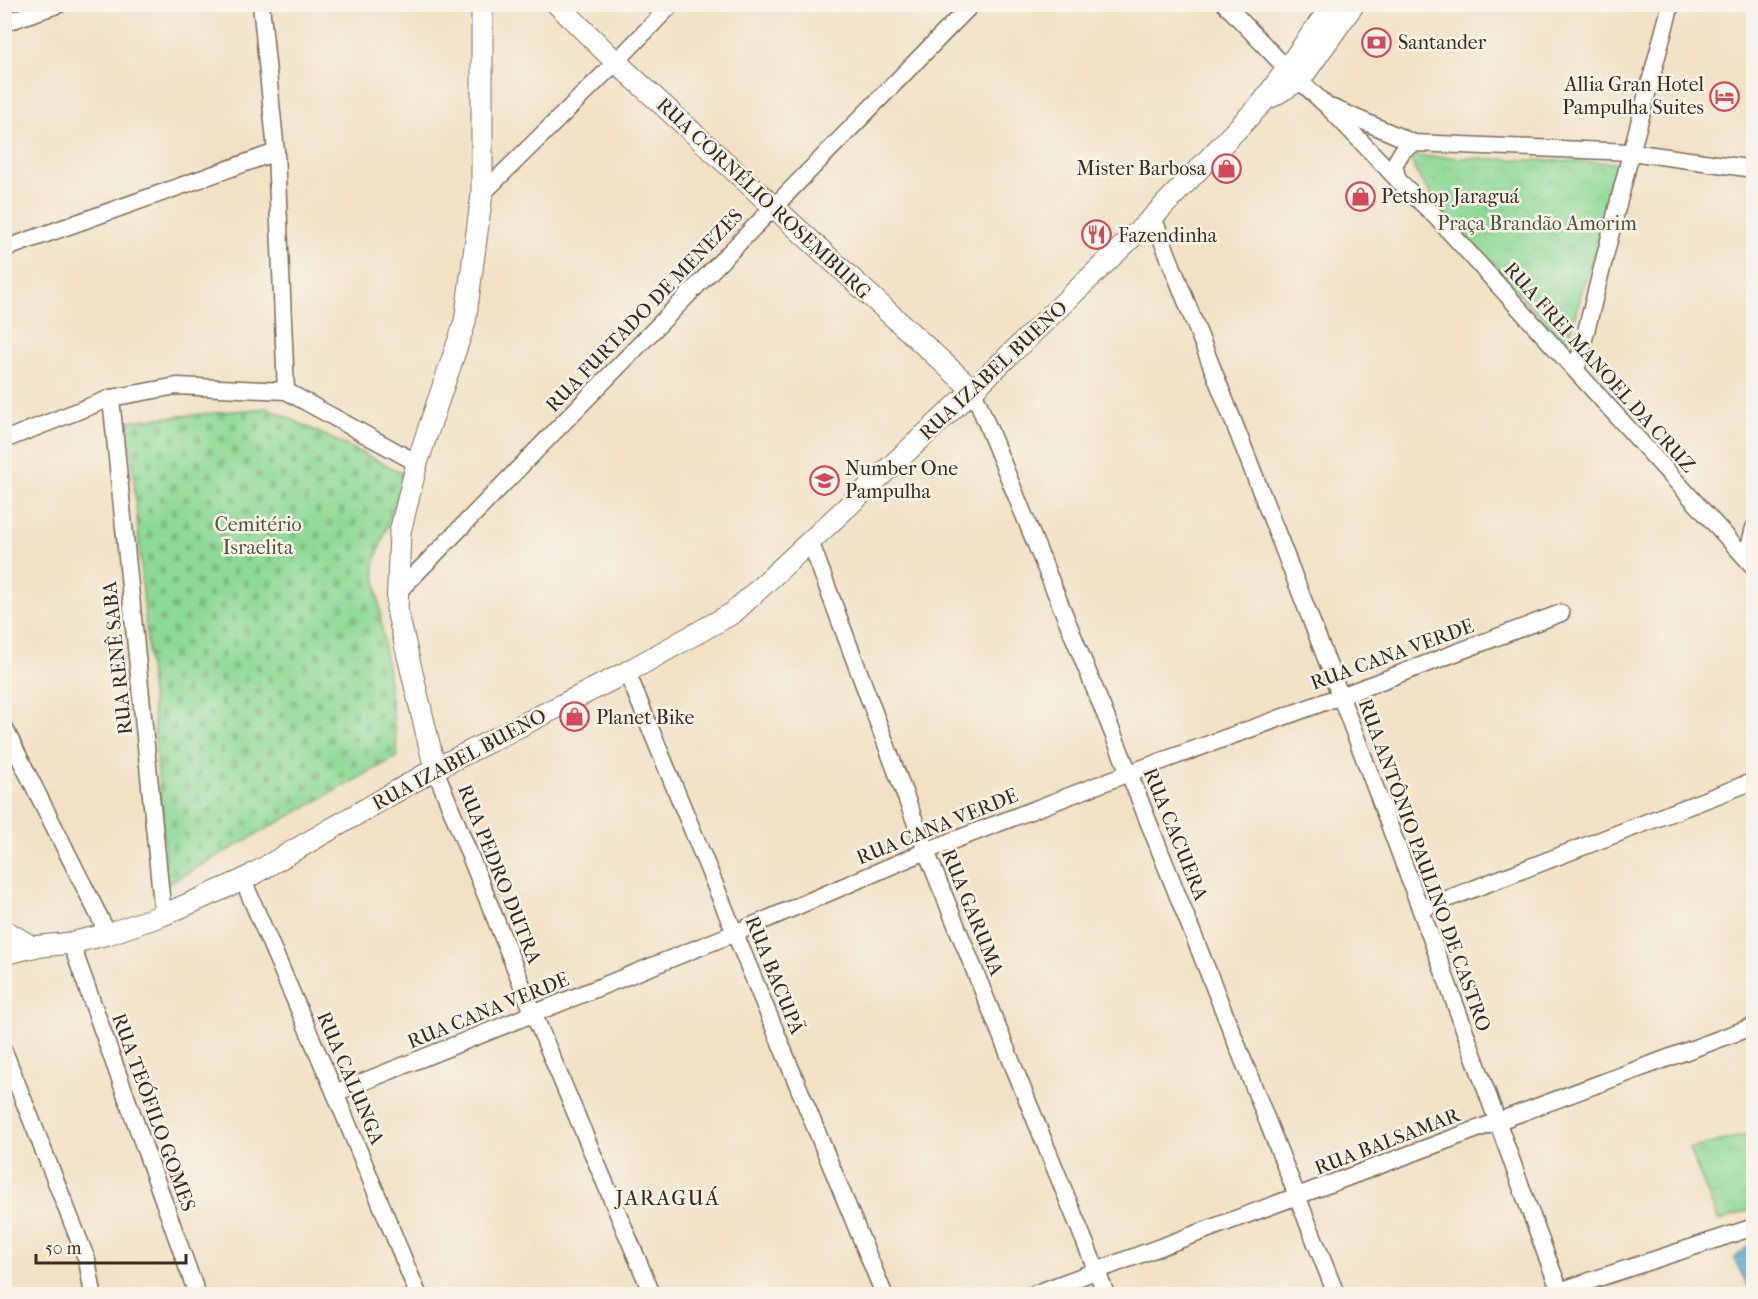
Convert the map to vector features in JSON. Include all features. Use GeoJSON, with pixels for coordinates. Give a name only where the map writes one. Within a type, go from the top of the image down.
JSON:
{"type":"FeatureCollection","features":[{"type":"Feature","properties":{"kind":"street"},"geometry":{"type":"LineString","coordinates":[[4,23],[60,4]]}},
{"type":"Feature","properties":{"kind":"street"},"geometry":{"type":"LineString","coordinates":[[261,4],[276,152],[286,391]]}},
{"type":"Feature","properties":{"kind":"street"},"geometry":{"type":"LineString","coordinates":[[435,769],[397,610],[400,532],[417,463],[465,322],[482,194],[482,4]]}},
{"type":"Feature","properties":{"kind":"street","name":"RUA CORNÉLIO ROSEMBURG"},"geometry":{"type":"LineString","coordinates":[[557,4],[616,62],[973,390]]}},
{"type":"Feature","properties":{"kind":"street"},"geometry":{"type":"LineString","coordinates":[[482,194],[672,4]]}},
{"type":"Feature","properties":{"kind":"street","name":"RUA FURTADO DE MENEZES"},"geometry":{"type":"LineString","coordinates":[[397,593],[972,4]]}},
{"type":"Feature","properties":{"kind":"street","name":"RUA FREI MANOEL DA CRUZ"},"geometry":{"type":"LineString","coordinates":[[1226,4],[1438,219],[1750,562]]}},
{"type":"Feature","properties":{"kind":"street","name":"RUA IZABEL BUENO"},"geometry":{"type":"LineString","coordinates":[[1293,74],[1333,4]]}},
{"type":"Feature","properties":{"kind":"street","name":"RUA IZABEL BUENO"},"geometry":{"type":"LineString","coordinates":[[4,954],[32,946],[71,943],[108,934],[164,915],[243,880],[435,769],[627,672],[733,613],[973,390],[1153,217],[1263,102],[1293,74],[1354,4]]}},
{"type":"Feature","properties":{"kind":"street"},"geometry":{"type":"LineString","coordinates":[[1576,371],[1671,4]]}},
{"type":"Feature","properties":{"kind":"street"},"geometry":{"type":"LineString","coordinates":[[1327,106],[1414,142],[1631,152],[1754,169]]}},
{"type":"Feature","properties":{"kind":"street"},"geometry":{"type":"LineString","coordinates":[[1398,180],[1394,165],[1403,150],[1414,142]]}},
{"type":"Feature","properties":{"kind":"street"},"geometry":{"type":"LineString","coordinates":[[4,249],[276,152]]}},
{"type":"Feature","properties":{"kind":"street","name":"RUA ANTÔNIO PAULINO DE CASTRO"},"geometry":{"type":"LineString","coordinates":[[1153,217],[1341,696],[1560,1293]]}},
{"type":"Feature","properties":{"kind":"street"},"geometry":{"type":"LineString","coordinates":[[4,441],[111,398],[177,386],[286,391],[417,463]]}},
{"type":"Feature","properties":{"kind":"street","name":"RUA CACUERA"},"geometry":{"type":"LineString","coordinates":[[973,390],[1129,773],[1336,1294]]}},
{"type":"Feature","properties":{"kind":"street","name":"RUA RENÊ SABA"},"geometry":{"type":"LineString","coordinates":[[111,398],[164,915]]}},
{"type":"Feature","properties":{"kind":"street"},"geometry":{"type":"LineString","coordinates":[[1750,562],[1754,528]]}},
{"type":"Feature","properties":{"kind":"street","name":"RUA GARUMA"},"geometry":{"type":"LineString","coordinates":[[810,541],[926,851],[1106,1294]]}},
{"type":"Feature","properties":{"kind":"street","name":"RUA CANA VERDE"},"geometry":{"type":"LineString","coordinates":[[335,1093],[735,933],[926,851],[1561,613]]}},
{"type":"Feature","properties":{"kind":"street","name":"RUA BACUPÃ"},"geometry":{"type":"LineString","coordinates":[[627,672],[884,1294]]}},
{"type":"Feature","properties":{"kind":"street"},"geometry":{"type":"LineString","coordinates":[[4,727],[108,934]]}},
{"type":"Feature","properties":{"kind":"street","name":"RUA PEDRO DUTRA"},"geometry":{"type":"LineString","coordinates":[[435,769],[534,1014],[652,1294]]}},
{"type":"Feature","properties":{"kind":"street"},"geometry":{"type":"LineString","coordinates":[[1421,909],[1754,781]]}},
{"type":"Feature","properties":{"kind":"street","name":"RUA CALUNGA"},"geometry":{"type":"LineString","coordinates":[[243,880],[335,1093],[418,1294]]}},
{"type":"Feature","properties":{"kind":"street"},"geometry":{"type":"LineString","coordinates":[[4,930],[32,946]]}},
{"type":"Feature","properties":{"kind":"street","name":"RUA TEÓFILO GOMES"},"geometry":{"type":"LineString","coordinates":[[71,943],[197,1294]]}},
{"type":"Feature","properties":{"kind":"street","name":"RUA BALSAMAR"},"geometry":{"type":"LineString","coordinates":[[1034,1294],[1754,1026]]}},
{"type":"Feature","properties":{"kind":"street"},"geometry":{"type":"LineString","coordinates":[[4,1051],[87,1260],[93,1294]]}},
{"type":"Feature","properties":{"kind":"street"},"geometry":{"type":"LineString","coordinates":[[1560,1293],[1754,1227]]}},
{"type":"Feature","properties":{"kind":"green space","name":"Praça Brandão Amorim"},"geometry":{"type":"Polygon","coordinates":[[[1408,156],[1621,163],[1566,345],[1452,222],[1422,182],[1408,156]]]}},
{"type":"Feature","properties":{"kind":"green space","name":"Cemitério Israelita"},"geometry":{"type":"Polygon","coordinates":[[[268,408],[405,474],[374,564],[398,756],[167,884],[129,421],[268,408]]]}},
{"type":"Feature","properties":{"kind":"green space"},"geometry":{"type":"Polygon","coordinates":[[[1753,1133],[1753,1209],[1719,1221],[1689,1149],[1753,1133]]]}},
{"type":"Feature","properties":{"kind":"water"},"geometry":{"type":"Polygon","coordinates":[[[1748,1246],[1753,1257],[1754,1293],[1752,1294],[1734,1259],[1748,1246]]]}},
{"type":"Feature","properties":{"kind":"place","name":"Santander"},"geometry":{"type":"Point","coordinates":[1377,42]}},
{"type":"Feature","properties":{"kind":"place","name":"Allia Gran Hotel Pampulha Suites"},"geometry":{"type":"Point","coordinates":[1725,96]}},
{"type":"Feature","properties":{"kind":"place","name":"Mister Barbosa"},"geometry":{"type":"Point","coordinates":[1227,168]}},
{"type":"Feature","properties":{"kind":"place","name":"Petshop Jaraguá"},"geometry":{"type":"Point","coordinates":[1360,196]}},
{"type":"Feature","properties":{"kind":"place","name":"Fazendinha"},"geometry":{"type":"Point","coordinates":[1097,235]}},
{"type":"Feature","properties":{"kind":"place","name":"Number One Pampulha"},"geometry":{"type":"Point","coordinates":[824,480]}},
{"type":"Feature","properties":{"kind":"place","name":"Planet Bike"},"geometry":{"type":"Point","coordinates":[575,717]}},
{"type":"Feature","properties":{"kind":"district","name":"JARAGUÁ"},"geometry":{"type":"Point","coordinates":[668,1198]}}]}
